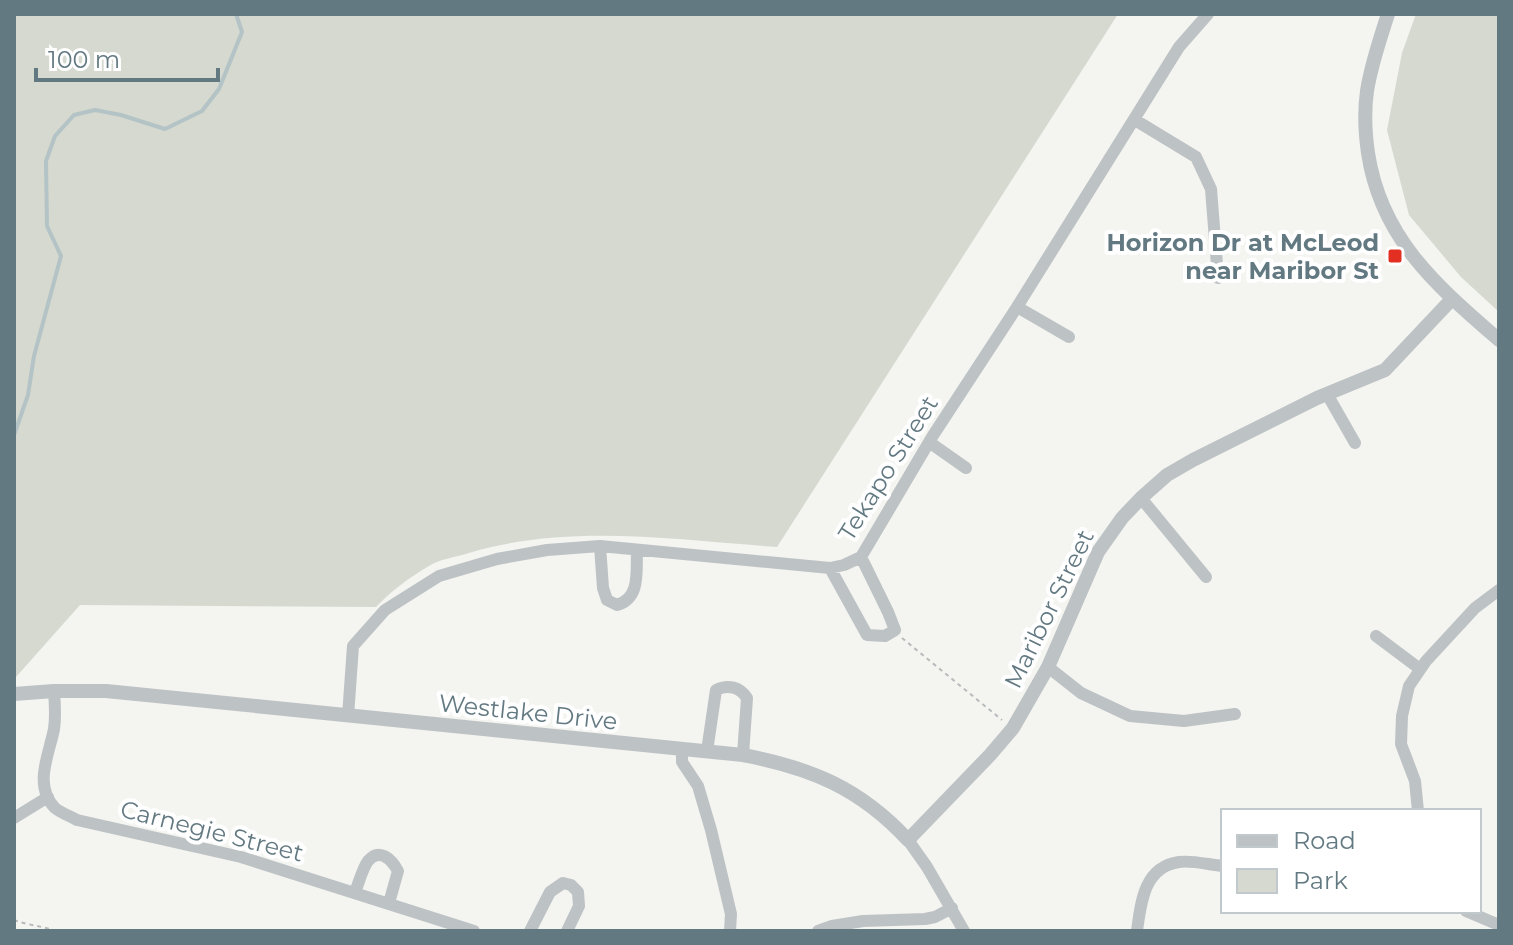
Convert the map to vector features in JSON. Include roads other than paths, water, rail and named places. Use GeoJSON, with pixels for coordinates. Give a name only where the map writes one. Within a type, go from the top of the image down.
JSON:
{"type":"FeatureCollection","features":[{"type":"Feature","properties":{"kind":"street","name":"Tekapo Street"},"geometry":{"type":"LineString","coordinates":[[348,716],[353,646],[385,610],[439,576],[497,559],[547,550],[600,546],[830,568],[861,557],[929,442],[1179,47],[1208,14]]}},
{"type":"Feature","properties":{"kind":"street"},"geometry":{"type":"LineString","coordinates":[[1388,14],[1366,95],[1370,166],[1377,193],[1404,245],[1425,272],[1499,340]]}},
{"type":"Feature","properties":{"kind":"street"},"geometry":{"type":"LineString","coordinates":[[1135,120],[1196,157],[1211,189],[1218,278]]}},
{"type":"Feature","properties":{"kind":"street","name":"Maribor Street"},"geometry":{"type":"LineString","coordinates":[[908,840],[1013,728],[1048,667],[1098,552],[1122,518],[1141,498],[1167,475],[1193,460],[1327,394],[1385,370],[1452,299]]}},
{"type":"Feature","properties":{"kind":"street"},"geometry":{"type":"LineString","coordinates":[[1017,307],[1069,337]]}},
{"type":"Feature","properties":{"kind":"street"},"geometry":{"type":"LineString","coordinates":[[1327,394],[1355,443]]}},
{"type":"Feature","properties":{"kind":"street"},"geometry":{"type":"LineString","coordinates":[[929,442],[966,468]]}},
{"type":"Feature","properties":{"kind":"street"},"geometry":{"type":"LineString","coordinates":[[1141,498],[1206,577]]}},
{"type":"Feature","properties":{"kind":"street"},"geometry":{"type":"LineString","coordinates":[[600,546],[603,588],[607,600],[617,605],[627,602],[635,591],[637,550]]}},
{"type":"Feature","properties":{"kind":"street"},"geometry":{"type":"LineString","coordinates":[[830,568],[867,635],[885,636],[895,630],[861,557]]}},
{"type":"Feature","properties":{"kind":"street"},"geometry":{"type":"LineString","coordinates":[[1418,809],[1415,781],[1401,744],[1402,716],[1409,686],[1426,661],[1475,608],[1499,590]]}},
{"type":"Feature","properties":{"kind":"street"},"geometry":{"type":"LineString","coordinates":[[1376,636],[1420,669]]}},
{"type":"Feature","properties":{"kind":"street"},"geometry":{"type":"LineString","coordinates":[[1048,667],[1081,693],[1130,716],[1184,721],[1235,714]]}},
{"type":"Feature","properties":{"kind":"street"},"geometry":{"type":"LineString","coordinates":[[707,751],[716,690],[734,687],[743,691],[747,698],[743,755]]}},
{"type":"Feature","properties":{"kind":"street"},"geometry":{"type":"LineString","coordinates":[[14,818],[48,797],[44,768],[56,714],[54,691]]}},
{"type":"Feature","properties":{"kind":"street","name":"Westlake Drive"},"geometry":{"type":"LineString","coordinates":[[14,694],[106,691],[707,751],[790,765],[828,780],[863,800],[908,840],[964,931]]}},
{"type":"Feature","properties":{"kind":"street"},"geometry":{"type":"LineString","coordinates":[[682,749],[682,762],[698,786],[711,830],[731,914],[730,931]]}},
{"type":"Feature","properties":{"kind":"street","name":"Carnegie Street"},"geometry":{"type":"LineString","coordinates":[[48,797],[57,810],[77,820],[241,857],[474,931]]}},
{"type":"Feature","properties":{"kind":"street"},"geometry":{"type":"LineString","coordinates":[[355,892],[368,861],[377,855],[386,856],[393,860],[398,871],[389,903]]}},
{"type":"Feature","properties":{"kind":"street"},"geometry":{"type":"LineString","coordinates":[[1137,931],[1142,895],[1160,868],[1180,861],[1221,866]]}},
{"type":"Feature","properties":{"kind":"street"},"geometry":{"type":"LineString","coordinates":[[530,931],[550,892],[563,883],[571,885],[578,892],[579,906],[567,931]]}},
{"type":"Feature","properties":{"kind":"street"},"geometry":{"type":"LineString","coordinates":[[818,931],[863,921],[925,919],[952,908]]}},
{"type":"Feature","properties":{"kind":"street"},"geometry":{"type":"LineString","coordinates":[[1471,913],[1499,925]]}},
{"type":"Feature","properties":{"kind":"waterway"},"geometry":{"type":"LineString","coordinates":[[14,435],[28,395],[34,356],[61,256],[47,226],[46,161],[55,136],[74,115],[95,110],[165,129],[202,111],[219,89],[242,32],[236,14]]}},
{"type":"Feature","properties":{"kind":"place","name":"Horizon Dr at McLeod near Maribor St"},"geometry":{"type":"Point","coordinates":[1395,256]}}]}
